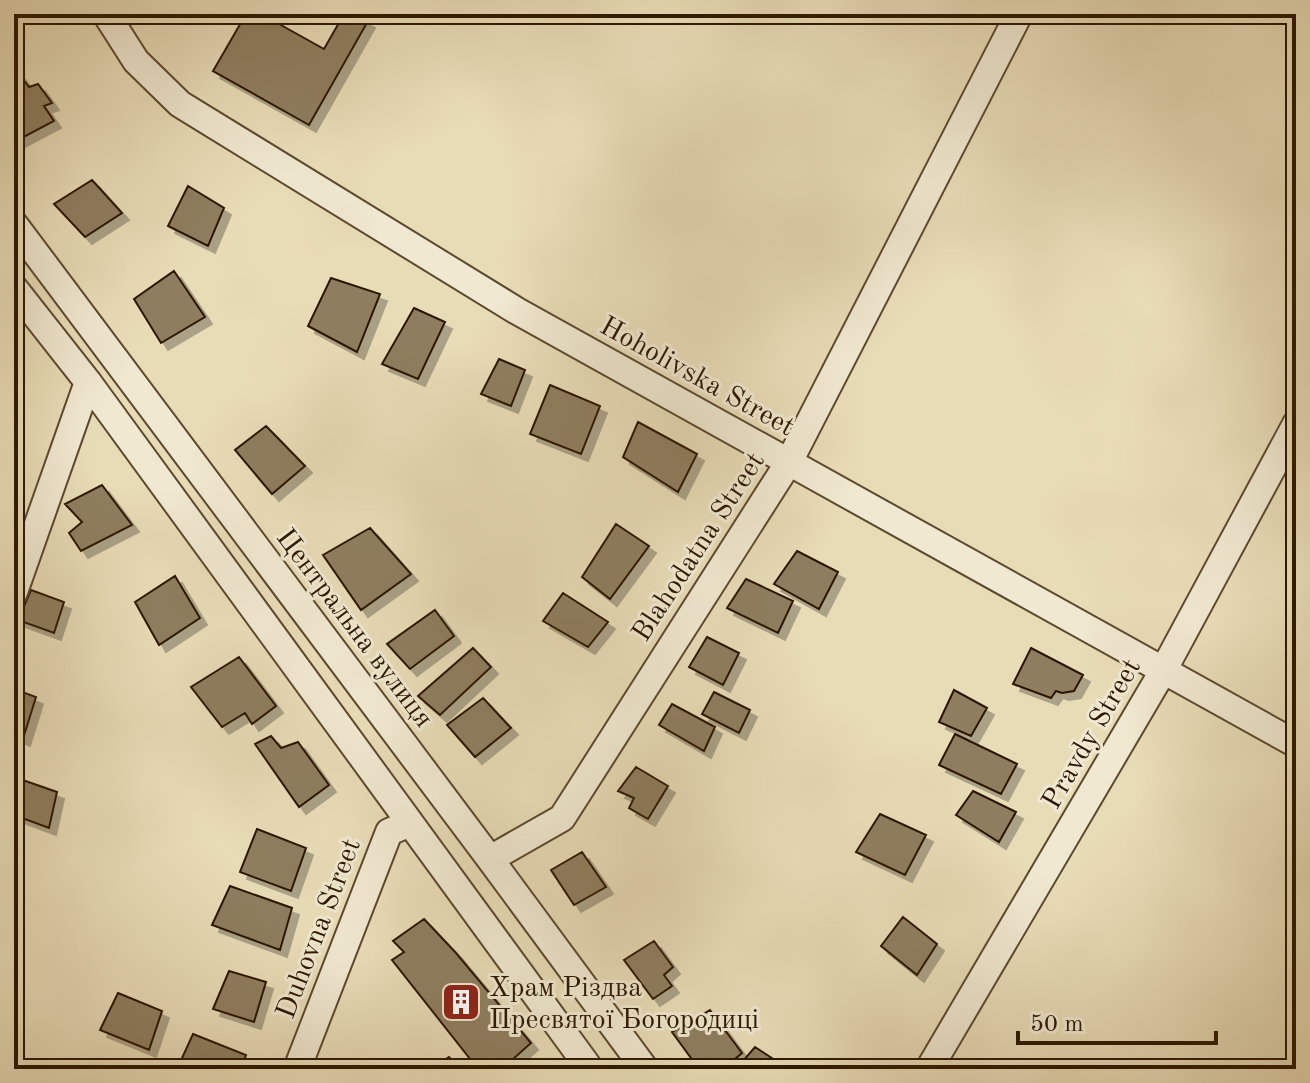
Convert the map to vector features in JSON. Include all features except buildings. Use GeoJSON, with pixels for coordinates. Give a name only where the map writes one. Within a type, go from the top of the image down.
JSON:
{"type":"FeatureCollection","features":[{"type":"Feature","properties":{"kind":"street","name":"Hoholivska Street"},"geometry":{"type":"LineString","coordinates":[[106,14],[136,61],[180,104],[517,311],[1296,744]]}},
{"type":"Feature","properties":{"kind":"street","name":"Blahodatna Street"},"geometry":{"type":"LineString","coordinates":[[490,859],[562,818],[789,462],[1019,14]]}},
{"type":"Feature","properties":{"kind":"street","name":"Центральна вулиця"},"geometry":{"type":"LineString","coordinates":[[14,224],[645,1069]]}},
{"type":"Feature","properties":{"kind":"street"},"geometry":{"type":"LineString","coordinates":[[14,288],[88,382],[590,1069]]}},
{"type":"Feature","properties":{"kind":"street"},"geometry":{"type":"LineString","coordinates":[[14,592],[88,382]]}},
{"type":"Feature","properties":{"kind":"street","name":"Pravdy Street"},"geometry":{"type":"LineString","coordinates":[[929,1069],[1163,671],[1296,424]]}},
{"type":"Feature","properties":{"kind":"street","name":"Duhovna Street"},"geometry":{"type":"LineString","coordinates":[[297,1069],[389,832],[410,823]]}},
{"type":"Feature","properties":{"kind":"place","name":"Храм Різдва Пресвятої Богородиці"},"geometry":{"type":"Point","coordinates":[461,1002]}}]}
